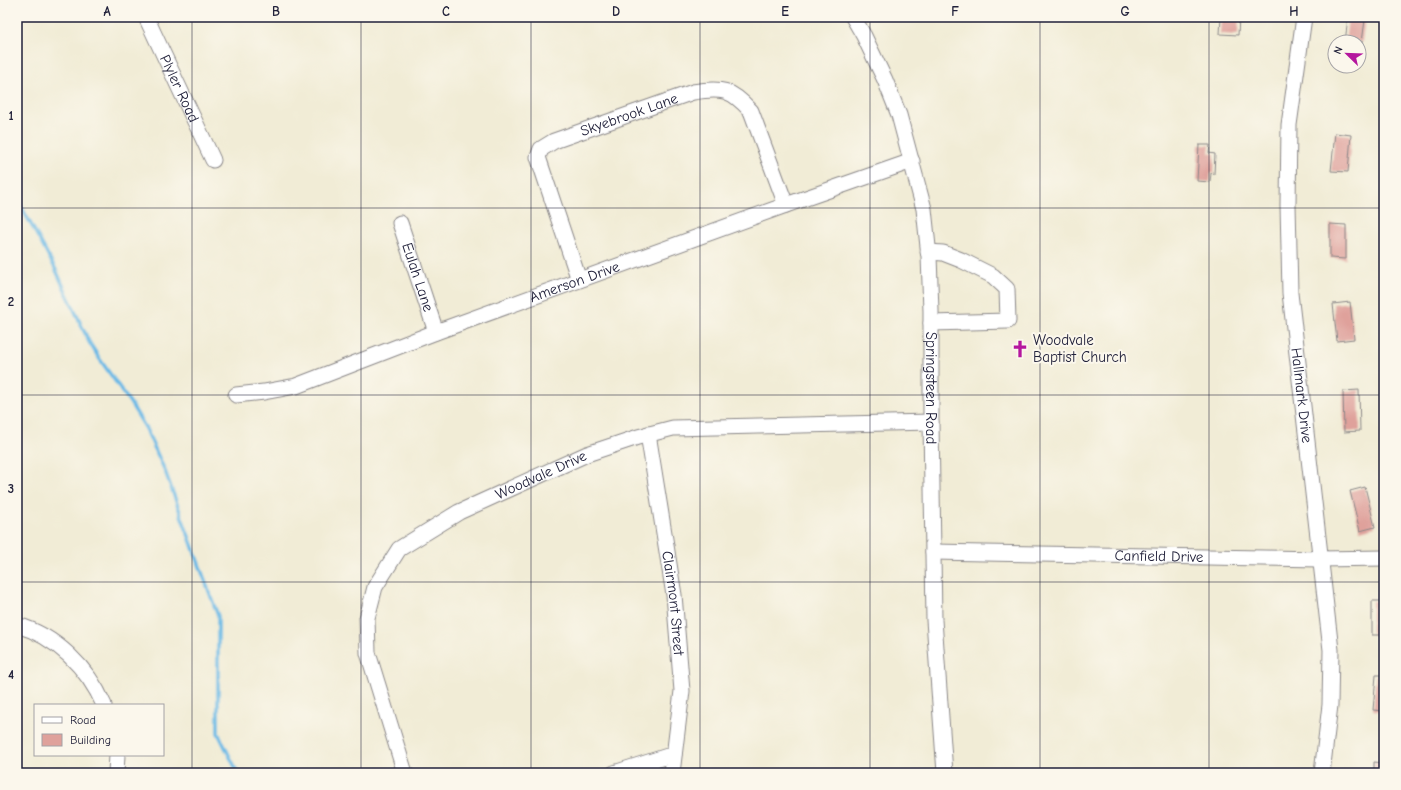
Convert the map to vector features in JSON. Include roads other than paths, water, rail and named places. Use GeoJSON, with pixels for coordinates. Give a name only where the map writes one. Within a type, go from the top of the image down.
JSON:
{"type":"FeatureCollection","features":[{"type":"Feature","properties":{"kind":"street","name":"Plyler Road"},"geometry":{"type":"LineString","coordinates":[[146,17],[213,160]]}},
{"type":"Feature","properties":{"kind":"street","name":"Springsteen Road"},"geometry":{"type":"LineString","coordinates":[[852,17],[864,36],[885,80],[899,115],[924,209],[928,252],[931,323],[934,620],[945,773]]}},
{"type":"Feature","properties":{"kind":"street","name":"Hallmark Drive"},"geometry":{"type":"LineString","coordinates":[[1304,17],[1289,124],[1288,205],[1290,293],[1331,650],[1330,705],[1322,773]]}},
{"type":"Feature","properties":{"kind":"street","name":"Skyebrook Lane"},"geometry":{"type":"LineString","coordinates":[[579,280],[538,157],[541,148],[554,141],[693,92],[714,89],[728,92],[740,99],[751,110],[786,205]]}},
{"type":"Feature","properties":{"kind":"street","name":"Amerson Drive"},"geometry":{"type":"LineString","coordinates":[[236,395],[296,386],[436,332],[912,160]]}},
{"type":"Feature","properties":{"kind":"street","name":"Eulah Lane"},"geometry":{"type":"LineString","coordinates":[[400,223],[436,332]]}},
{"type":"Feature","properties":{"kind":"street"},"geometry":{"type":"LineString","coordinates":[[928,252],[942,253],[961,260],[993,276],[1007,289],[1008,321],[931,323]]}},
{"type":"Feature","properties":{"kind":"street","name":"Woodvale Drive"},"geometry":{"type":"LineString","coordinates":[[404,773],[368,653],[367,618],[375,587],[399,549],[459,512],[587,454],[648,434],[673,428],[931,422]]}},
{"type":"Feature","properties":{"kind":"street","name":"Clairmont Street"},"geometry":{"type":"LineString","coordinates":[[648,434],[674,595],[682,691],[672,773]]}},
{"type":"Feature","properties":{"kind":"street","name":"Canfield Drive"},"geometry":{"type":"LineString","coordinates":[[933,552],[1320,559],[1384,558]]}},
{"type":"Feature","properties":{"kind":"street"},"geometry":{"type":"LineString","coordinates":[[17,625],[36,631],[77,662],[98,692],[104,704]]}},
{"type":"Feature","properties":{"kind":"street"},"geometry":{"type":"LineString","coordinates":[[614,773],[674,754]]}},
{"type":"Feature","properties":{"kind":"street"},"geometry":{"type":"LineString","coordinates":[[116,773],[117,756]]}},
{"type":"Feature","properties":{"kind":"waterway"},"geometry":{"type":"LineString","coordinates":[[17,199],[55,268],[89,342],[145,427],[165,471],[218,616],[218,733],[238,773]]}},
{"type":"Feature","properties":{"kind":"place","name":"Woodvale Baptist Church"},"geometry":{"type":"Point","coordinates":[1020,349]}}]}
